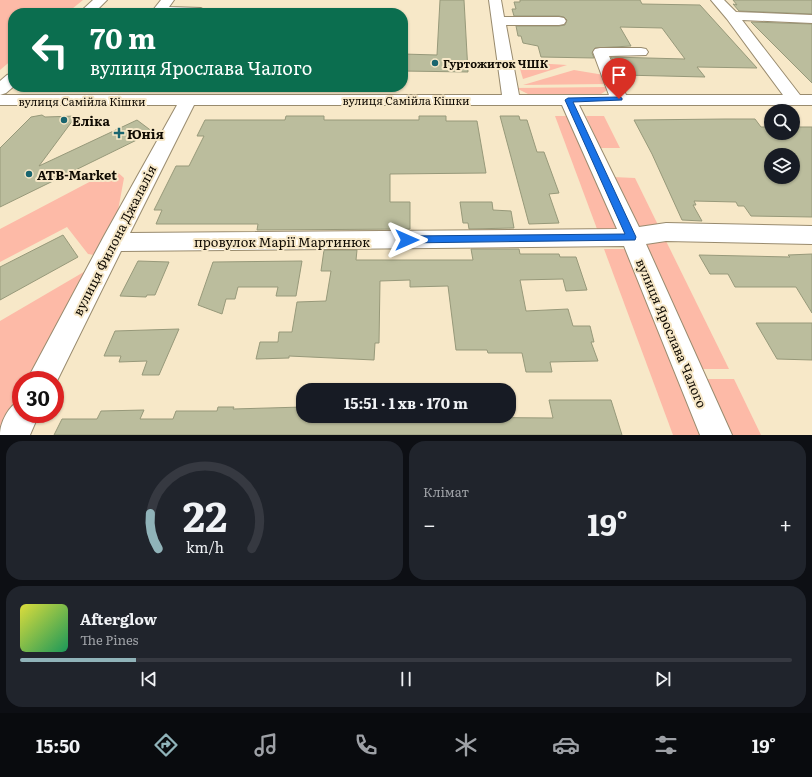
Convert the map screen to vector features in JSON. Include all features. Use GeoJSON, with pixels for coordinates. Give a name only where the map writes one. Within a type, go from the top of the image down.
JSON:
{"type":"FeatureCollection","features":[{"type":"Feature","properties":{"kind":"street"},"geometry":{"type":"LineString","coordinates":[[92,8],[101,0]]}},
{"type":"Feature","properties":{"kind":"street"},"geometry":{"type":"LineString","coordinates":[[162,8],[168,0]]}},
{"type":"Feature","properties":{"kind":"street"},"geometry":{"type":"LineString","coordinates":[[495,0],[512,100]]}},
{"type":"Feature","properties":{"kind":"street"},"geometry":{"type":"LineString","coordinates":[[717,0],[732,16],[795,100]]}},
{"type":"Feature","properties":{"kind":"street"},"geometry":{"type":"LineString","coordinates":[[732,16],[812,19]]}},
{"type":"Feature","properties":{"kind":"street"},"geometry":{"type":"LineString","coordinates":[[499,21],[559,20]]}},
{"type":"Feature","properties":{"kind":"street"},"geometry":{"type":"LineString","coordinates":[[619,99],[600,52],[641,52]]}},
{"type":"Feature","properties":{"kind":"street"},"geometry":{"type":"LineString","coordinates":[[0,90],[8,83]]}},
{"type":"Feature","properties":{"kind":"street"},"geometry":{"type":"LineString","coordinates":[[126,101],[132,92]]}},
{"type":"Feature","properties":{"kind":"street","name":"вулиця Самійла Кішки"},"geometry":{"type":"LineString","coordinates":[[0,100],[812,100]]}},
{"type":"Feature","properties":{"kind":"street","name":"вулиця Филона Джалалія"},"geometry":{"type":"LineString","coordinates":[[47,371],[112,242],[188,100]]}},
{"type":"Feature","properties":{"kind":"street","name":"вулиця Ярослава Чалого"},"geometry":{"type":"LineString","coordinates":[[568,100],[632,237],[716,435]]}},
{"type":"Feature","properties":{"kind":"street","name":"провулок Марії Мартинюк"},"geometry":{"type":"LineString","coordinates":[[112,242],[632,237],[666,232],[812,235]]}},
{"type":"Feature","properties":{"kind":"street"},"geometry":{"type":"LineString","coordinates":[[13,435],[19,423]]}},
{"type":"Feature","properties":{"kind":"shaded area"},"geometry":{"type":"Polygon","coordinates":[[[0,0],[83,0],[73,8],[8,8],[8,63],[0,70],[0,0]]]}},
{"type":"Feature","properties":{"kind":"shaded area"},"geometry":{"type":"Polygon","coordinates":[[[518,62],[567,65],[523,79],[518,62]]]}},
{"type":"Feature","properties":{"kind":"shaded area"},"geometry":{"type":"Polygon","coordinates":[[[574,70],[604,75],[606,84],[523,85],[574,70]]]}},
{"type":"Feature","properties":{"kind":"shaded area"},"geometry":{"type":"Polygon","coordinates":[[[607,87],[609,89],[601,94],[528,94],[516,88],[607,87]]]}},
{"type":"Feature","properties":{"kind":"shaded area"},"geometry":{"type":"Polygon","coordinates":[[[555,116],[571,116],[621,237],[600,237],[555,116]]]}},
{"type":"Feature","properties":{"kind":"shaded area"},"geometry":{"type":"Polygon","coordinates":[[[586,116],[604,116],[620,148],[600,148],[586,116]]]}},
{"type":"Feature","properties":{"kind":"shaded area"},"geometry":{"type":"Polygon","coordinates":[[[114,169],[124,178],[117,216],[94,255],[88,254],[67,227],[0,262],[0,229],[114,169]]]}},
{"type":"Feature","properties":{"kind":"shaded area"},"geometry":{"type":"Polygon","coordinates":[[[613,177],[635,178],[659,227],[635,227],[613,177]]]}},
{"type":"Feature","properties":{"kind":"shaded area"},"geometry":{"type":"Polygon","coordinates":[[[641,241],[666,241],[729,369],[698,369],[641,241]]]}},
{"type":"Feature","properties":{"kind":"shaded area"},"geometry":{"type":"Polygon","coordinates":[[[604,249],[626,249],[702,435],[673,435],[604,249]]]}},
{"type":"Feature","properties":{"kind":"shaded area"},"geometry":{"type":"Polygon","coordinates":[[[94,266],[40,371],[12,371],[12,418],[0,435],[0,321],[94,266]]]}},
{"type":"Feature","properties":{"kind":"shaded area"},"geometry":{"type":"Polygon","coordinates":[[[703,379],[734,379],[761,435],[728,435],[703,379]]]}},
{"type":"Feature","properties":{"kind":"building"},"geometry":{"type":"Polygon","coordinates":[[[440,0],[464,0],[468,72],[408,71],[408,54],[437,55],[440,0]]]}},
{"type":"Feature","properties":{"kind":"building"},"geometry":{"type":"Polygon","coordinates":[[[520,0],[640,0],[642,4],[700,5],[757,68],[697,67],[705,77],[622,75],[611,57],[685,59],[662,28],[620,27],[631,46],[595,48],[592,53],[594,58],[541,57],[538,46],[523,43],[521,36],[518,36],[516,26],[559,26],[565,25],[567,20],[564,17],[559,16],[514,16],[512,9],[516,9],[514,2],[520,2],[520,0]]]}},
{"type":"Feature","properties":{"kind":"building"},"geometry":{"type":"Polygon","coordinates":[[[733,0],[812,0],[812,14],[739,11],[733,4],[737,5],[733,0]]]}},
{"type":"Feature","properties":{"kind":"building"},"geometry":{"type":"Polygon","coordinates":[[[751,22],[812,24],[812,83],[751,22]]]}},
{"type":"Feature","properties":{"kind":"building"},"geometry":{"type":"Polygon","coordinates":[[[42,115],[45,117],[76,116],[39,166],[137,120],[153,132],[0,207],[0,148],[31,117],[42,115]]]}},
{"type":"Feature","properties":{"kind":"building"},"geometry":{"type":"Polygon","coordinates":[[[286,116],[324,116],[324,120],[419,120],[419,116],[446,116],[446,121],[477,121],[486,173],[390,174],[390,202],[410,202],[410,229],[257,230],[258,224],[156,224],[162,210],[154,210],[176,166],[189,166],[204,136],[197,136],[205,120],[285,120],[286,116]]]}},
{"type":"Feature","properties":{"kind":"building"},"geometry":{"type":"Polygon","coordinates":[[[500,116],[519,116],[520,120],[527,120],[537,152],[544,152],[559,193],[549,194],[559,223],[529,224],[500,116]]]}},
{"type":"Feature","properties":{"kind":"building"},"geometry":{"type":"Polygon","coordinates":[[[755,119],[761,127],[764,127],[764,140],[800,140],[800,127],[812,127],[812,217],[751,216],[744,206],[738,206],[736,202],[694,201],[696,205],[693,205],[702,221],[682,220],[652,154],[634,120],[755,119]]]}},
{"type":"Feature","properties":{"kind":"building"},"geometry":{"type":"Polygon","coordinates":[[[460,202],[492,202],[493,210],[511,211],[514,228],[469,229],[468,223],[463,223],[460,202]]]}},
{"type":"Feature","properties":{"kind":"building"},"geometry":{"type":"Polygon","coordinates":[[[63,235],[78,257],[0,300],[0,267],[63,235]]]}},
{"type":"Feature","properties":{"kind":"building"},"geometry":{"type":"Polygon","coordinates":[[[471,249],[519,249],[520,254],[559,254],[560,257],[576,257],[587,290],[566,291],[563,279],[520,280],[526,311],[568,309],[573,326],[590,326],[594,342],[591,342],[598,361],[550,362],[552,372],[526,372],[522,353],[488,353],[487,350],[456,350],[448,286],[410,287],[410,280],[380,281],[379,343],[375,343],[374,360],[289,356],[289,358],[256,359],[260,342],[278,342],[279,332],[292,332],[297,302],[326,301],[331,271],[321,271],[324,250],[357,250],[356,260],[473,260],[471,249]]]}},
{"type":"Feature","properties":{"kind":"building"},"geometry":{"type":"Polygon","coordinates":[[[812,254],[812,313],[796,287],[735,287],[728,274],[710,274],[699,255],[790,257],[788,255],[812,254]]]}},
{"type":"Feature","properties":{"kind":"building"},"geometry":{"type":"Polygon","coordinates":[[[138,261],[169,262],[155,295],[147,295],[146,297],[120,296],[138,261]]]}},
{"type":"Feature","properties":{"kind":"building"},"geometry":{"type":"Polygon","coordinates":[[[302,261],[296,296],[276,296],[278,287],[238,287],[235,299],[226,299],[222,314],[198,305],[213,262],[302,261]]]}},
{"type":"Feature","properties":{"kind":"building"},"geometry":{"type":"Polygon","coordinates":[[[756,323],[812,323],[812,360],[777,359],[756,323]]]}},
{"type":"Feature","properties":{"kind":"building"},"geometry":{"type":"Polygon","coordinates":[[[179,329],[159,375],[142,375],[147,361],[119,362],[121,356],[104,356],[115,331],[179,329]]]}},
{"type":"Feature","properties":{"kind":"building"},"geometry":{"type":"Polygon","coordinates":[[[549,400],[611,400],[622,435],[54,435],[60,423],[64,423],[64,419],[97,419],[101,411],[144,410],[140,419],[173,419],[176,411],[217,411],[218,407],[234,407],[233,409],[296,407],[296,423],[516,423],[516,418],[553,418],[549,400]]]}},
{"type":"Feature","properties":{"kind":"place","name":"Гуртожиток ЧШК"},"geometry":{"type":"Point","coordinates":[435,63]}},
{"type":"Feature","properties":{"kind":"place","name":"Еліка"},"geometry":{"type":"Point","coordinates":[64,120]}},
{"type":"Feature","properties":{"kind":"place","name":"Юнія"},"geometry":{"type":"Point","coordinates":[119,133]}},
{"type":"Feature","properties":{"kind":"place","name":"ATB-Market"},"geometry":{"type":"Point","coordinates":[29,174]}},
{"type":"Feature","properties":{"kind":"route"},"geometry":{"type":"LineString","coordinates":[[407,240],[632,237],[568,100],[619,99]]}}]}
